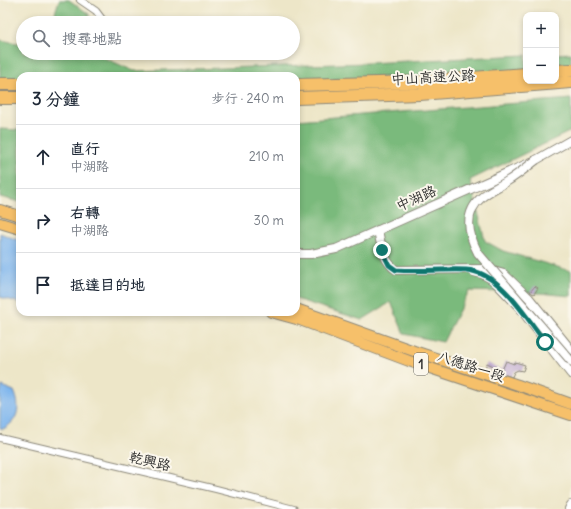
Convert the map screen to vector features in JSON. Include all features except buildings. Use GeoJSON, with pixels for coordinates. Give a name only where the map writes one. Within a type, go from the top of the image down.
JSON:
{"type":"FeatureCollection","features":[{"type":"Feature","properties":{"kind":"highway"},"geometry":{"type":"LineString","coordinates":[[559,72],[571,70]]}},
{"type":"Feature","properties":{"kind":"highway","name":"中山高速公路"},"geometry":{"type":"LineString","coordinates":[[300,85],[419,82],[523,74]]}},
{"type":"Feature","properties":{"kind":"highway","name":"中山高速公路"},"geometry":{"type":"LineString","coordinates":[[300,98],[420,94],[571,82]]}},
{"type":"Feature","properties":{"kind":"highway"},"geometry":{"type":"LineString","coordinates":[[0,84],[16,84]]}},
{"type":"Feature","properties":{"kind":"highway"},"geometry":{"type":"LineString","coordinates":[[0,98],[16,98]]}},
{"type":"Feature","properties":{"kind":"main road"},"geometry":{"type":"LineString","coordinates":[[0,210],[16,215]]}},
{"type":"Feature","properties":{"kind":"main road"},"geometry":{"type":"LineString","coordinates":[[0,222],[16,228]]}},
{"type":"Feature","properties":{"kind":"main road","name":"八德路一段"},"geometry":{"type":"LineString","coordinates":[[300,309],[414,351],[571,404]]}},
{"type":"Feature","properties":{"kind":"main road","name":"八德路一段"},"geometry":{"type":"LineString","coordinates":[[286,316],[571,415]]}},
{"type":"Feature","properties":{"kind":"street"},"geometry":{"type":"LineString","coordinates":[[80,0],[99,16]]}},
{"type":"Feature","properties":{"kind":"street","name":"中湖路"},"geometry":{"type":"LineString","coordinates":[[300,254],[311,254],[336,249],[536,160],[571,140]]}},
{"type":"Feature","properties":{"kind":"street"},"geometry":{"type":"LineString","coordinates":[[536,160],[507,182],[482,198],[470,212],[468,226],[471,241],[478,253],[571,361]]}},
{"type":"Feature","properties":{"kind":"street"},"geometry":{"type":"LineString","coordinates":[[378,230],[385,258],[389,265],[396,270],[486,269],[504,274],[529,298],[571,350]]}},
{"type":"Feature","properties":{"kind":"street"},"geometry":{"type":"LineString","coordinates":[[467,270],[482,274],[498,285],[519,307],[571,374]]}},
{"type":"Feature","properties":{"kind":"street","name":"乾興路"},"geometry":{"type":"LineString","coordinates":[[0,438],[294,509]]}},
{"type":"Feature","properties":{"kind":"street"},"geometry":{"type":"LineString","coordinates":[[569,509],[571,504]]}},
{"type":"Feature","properties":{"kind":"green space"},"geometry":{"type":"Polygon","coordinates":[[[59,0],[69,0],[89,14],[89,16],[54,16],[59,0]]]}},
{"type":"Feature","properties":{"kind":"green space"},"geometry":{"type":"Polygon","coordinates":[[[0,40],[16,43],[16,60],[109,60],[134,71],[368,63],[523,55],[523,72],[300,81],[300,72],[16,72],[16,79],[0,78],[0,40]]]}},
{"type":"Feature","properties":{"kind":"green space"},"geometry":{"type":"Polygon","coordinates":[[[571,53],[571,68],[559,70],[559,54],[571,53]]]}},
{"type":"Feature","properties":{"kind":"green space"},"geometry":{"type":"Polygon","coordinates":[[[571,99],[571,131],[470,180],[485,241],[503,251],[571,271],[571,296],[539,293],[469,291],[443,342],[404,334],[391,302],[362,320],[300,300],[300,120],[571,99]]]}},
{"type":"Feature","properties":{"kind":"green space"},"geometry":{"type":"Polygon","coordinates":[[[0,129],[16,130],[16,201],[0,197],[0,129]]]}},
{"type":"Feature","properties":{"kind":"water"},"geometry":{"type":"Polygon","coordinates":[[[0,233],[16,239],[16,302],[0,297],[0,233]]]}},
{"type":"Feature","properties":{"kind":"water"},"geometry":{"type":"Polygon","coordinates":[[[2,386],[14,391],[18,408],[12,422],[3,429],[0,428],[0,394],[2,386]]]}},
{"type":"Feature","properties":{"kind":"route"},"geometry":{"type":"LineString","coordinates":[[382,250],[389,265],[396,270],[467,270],[482,274],[491,279],[519,307],[545,342]]}}]}
